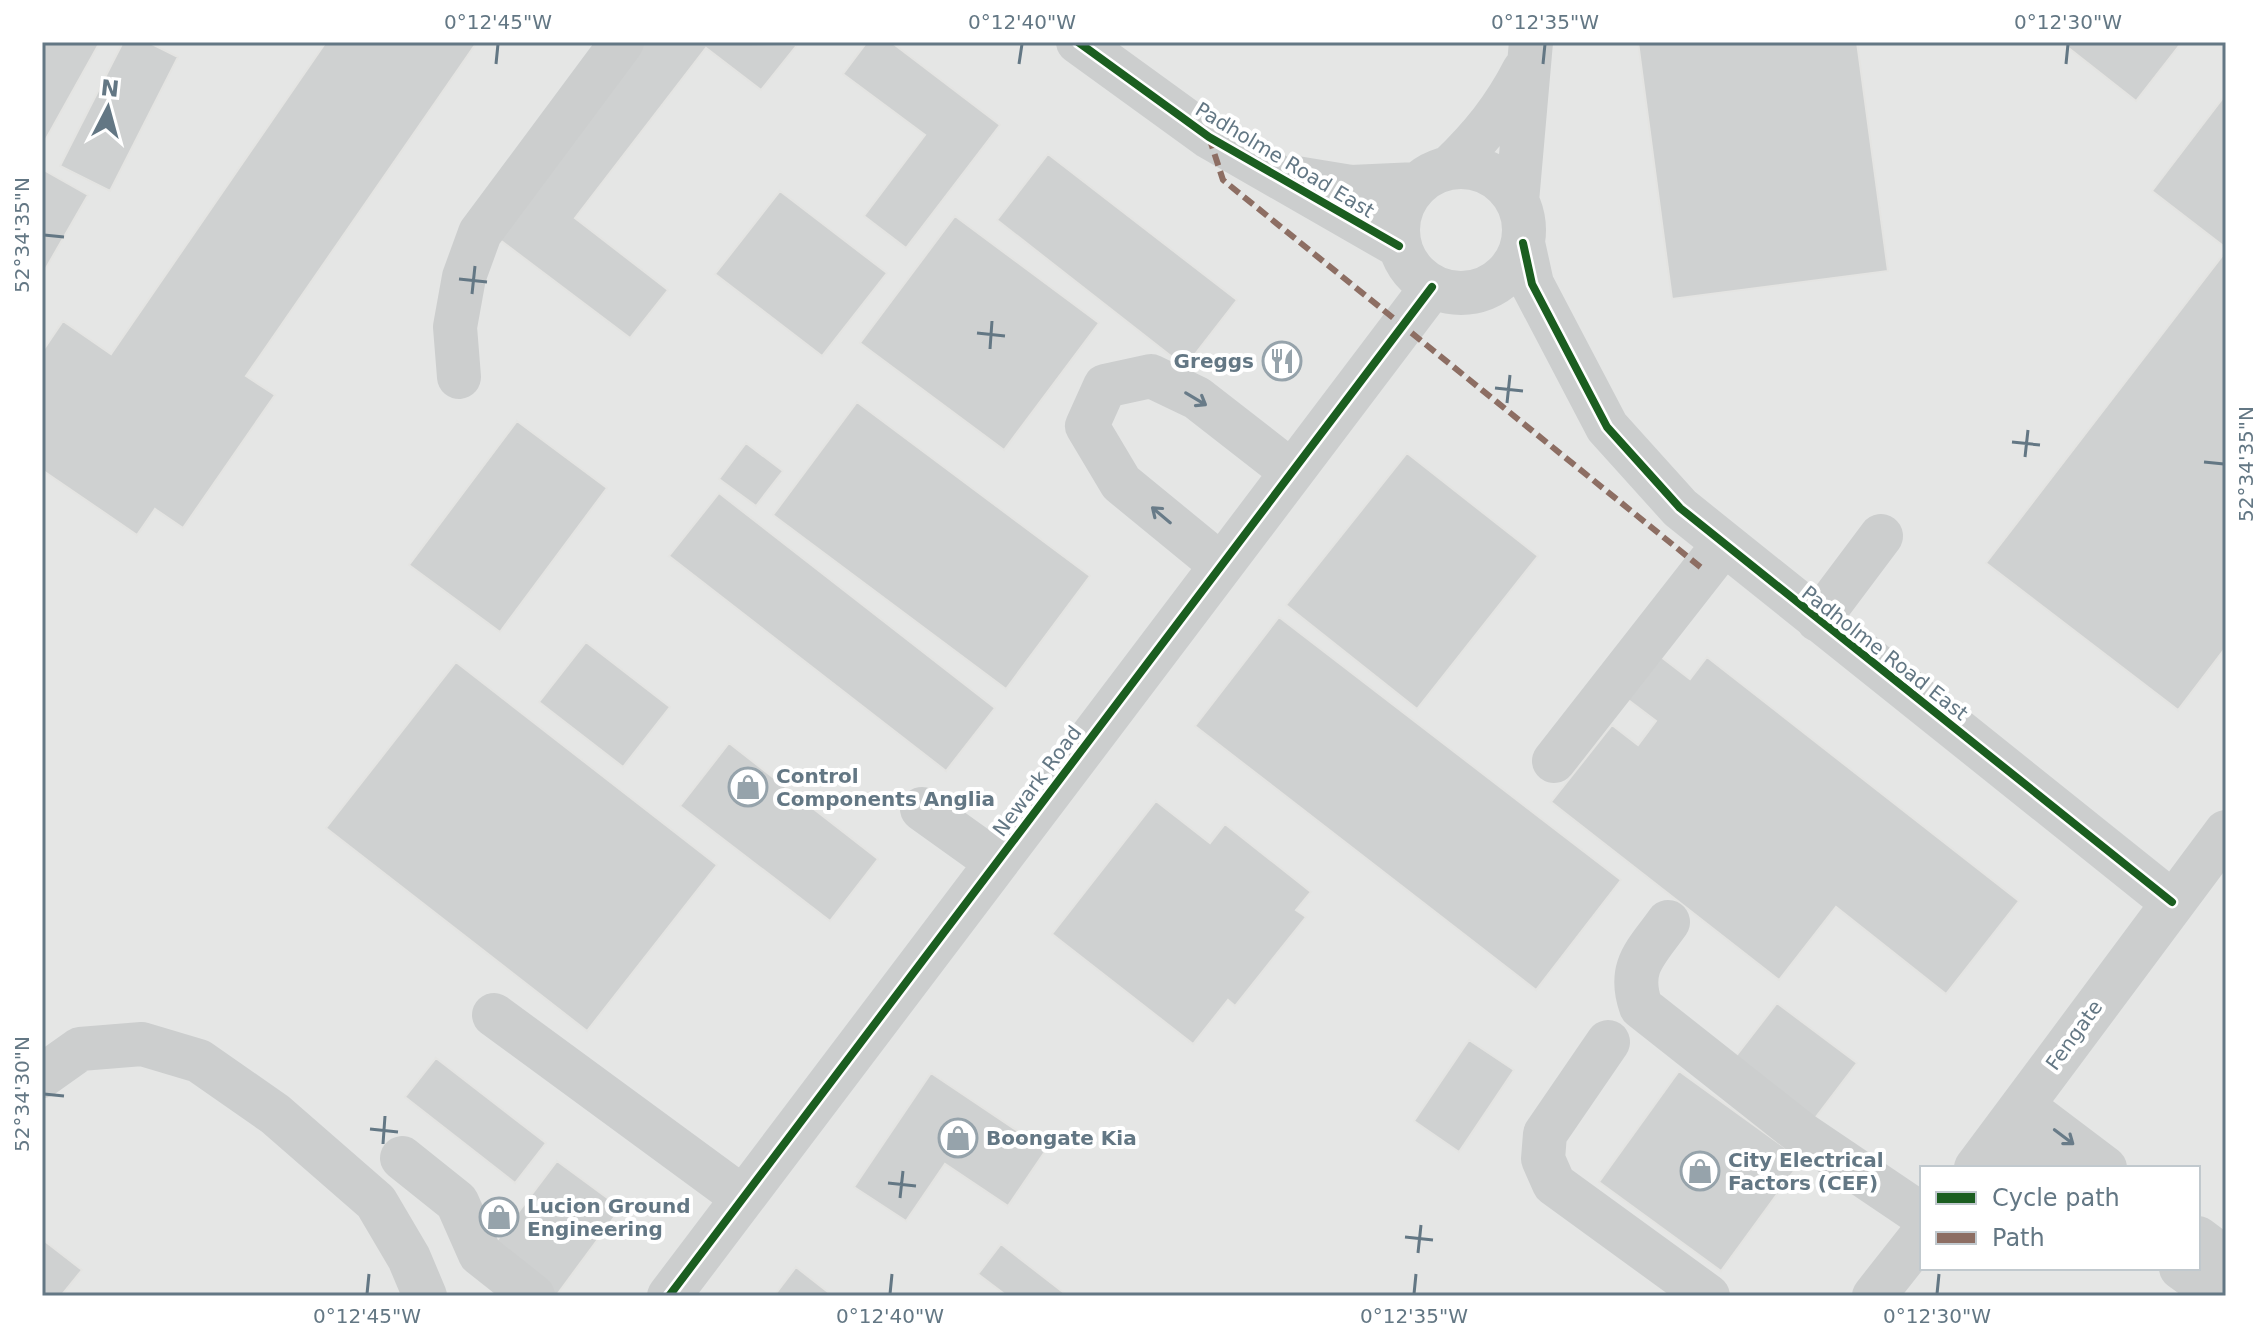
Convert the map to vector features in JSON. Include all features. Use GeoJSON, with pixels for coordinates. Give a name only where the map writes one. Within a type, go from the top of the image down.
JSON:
{"type":"FeatureCollection","features":[{"type":"Feature","properties":{"kind":"street"},"geometry":{"type":"LineString","coordinates":[[459,377],[455,327],[464,277],[480,233],[622,42]]}},
{"type":"Feature","properties":{"kind":"street","name":"Padholme Road East"},"geometry":{"type":"LineString","coordinates":[[1078,42],[1209,137],[1399,246]]}},
{"type":"Feature","properties":{"kind":"street"},"geometry":{"type":"LineString","coordinates":[[1433,176],[1481,138],[1506,106],[1529,51]]}},
{"type":"Feature","properties":{"kind":"street"},"geometry":{"type":"LineString","coordinates":[[1529,51],[1517,201],[1524,222],[1523,243],[1532,284],[1573,368]]}},
{"type":"Feature","properties":{"kind":"street","name":"Padholme Road East"},"geometry":{"type":"LineString","coordinates":[[1274,175],[1351,187],[1433,176],[1470,167],[1489,173],[1505,185],[1517,201]]}},
{"type":"Feature","properties":{"kind":"street","name":"Padholme Road East"},"geometry":{"type":"LineString","coordinates":[[1432,287],[1406,263],[1399,246],[1399,213],[1433,176]]}},
{"type":"Feature","properties":{"kind":"street"},"geometry":{"type":"LineString","coordinates":[[1432,287],[1459,293],[1486,288],[1503,278],[1516,262],[1523,243]]}},
{"type":"Feature","properties":{"kind":"street","name":"Newark Road"},"geometry":{"type":"LineString","coordinates":[[669,1296],[1432,287]]}},
{"type":"Feature","properties":{"kind":"street"},"geometry":{"type":"LineString","coordinates":[[1486,288],[1507,300],[1573,368]]}},
{"type":"Feature","properties":{"kind":"street","name":"Padholme Road East"},"geometry":{"type":"LineString","coordinates":[[1573,368],[1607,427],[1680,508],[2172,902]]}},
{"type":"Feature","properties":{"kind":"street"},"geometry":{"type":"LineString","coordinates":[[1221,565],[1121,483],[1087,426],[1105,386],[1151,376],[1197,398],[1292,472]]}},
{"type":"Feature","properties":{"kind":"street"},"geometry":{"type":"LineString","coordinates":[[1818,620],[1881,536]]}},
{"type":"Feature","properties":{"kind":"street"},"geometry":{"type":"LineString","coordinates":[[1554,761],[1723,545]]}},
{"type":"Feature","properties":{"kind":"street"},"geometry":{"type":"LineString","coordinates":[[922,809],[996,862]]}},
{"type":"Feature","properties":{"kind":"street","name":"Fengate"},"geometry":{"type":"LineString","coordinates":[[2000,1137],[2226,832]]}},
{"type":"Feature","properties":{"kind":"street"},"geometry":{"type":"LineString","coordinates":[[1668,922],[1637,965],[1633,985],[1641,1007],[1791,1126],[1920,1214]]}},
{"type":"Feature","properties":{"kind":"street"},"geometry":{"type":"LineString","coordinates":[[494,1015],[742,1197]]}},
{"type":"Feature","properties":{"kind":"street"},"geometry":{"type":"LineString","coordinates":[[1608,1042],[1545,1134],[1543,1159],[1554,1184],[1708,1296]]}},
{"type":"Feature","properties":{"kind":"street"},"geometry":{"type":"LineString","coordinates":[[42,1076],[80,1049],[142,1044],[199,1061],[275,1114],[376,1202],[409,1258],[425,1296]]}},
{"type":"Feature","properties":{"kind":"street"},"geometry":{"type":"LineString","coordinates":[[2000,1137],[2040,1166]]}},
{"type":"Feature","properties":{"kind":"street"},"geometry":{"type":"LineString","coordinates":[[2000,1137],[2098,1166]]}},
{"type":"Feature","properties":{"kind":"street"},"geometry":{"type":"LineString","coordinates":[[402,1158],[457,1202],[480,1254],[533,1296]]}},
{"type":"Feature","properties":{"kind":"street"},"geometry":{"type":"LineString","coordinates":[[1874,1296],[1920,1238]]}},
{"type":"Feature","properties":{"kind":"street"},"geometry":{"type":"LineString","coordinates":[[2200,1240],[2226,1259]]}},
{"type":"Feature","properties":{"kind":"street"},"geometry":{"type":"LineString","coordinates":[[2184,1270],[2220,1296]]}},
{"type":"Feature","properties":{"kind":"shaded area"},"geometry":{"type":"Polygon","coordinates":[[[42,42],[2226,42],[2226,1296],[42,1296],[42,42]]]}},
{"type":"Feature","properties":{"kind":"building"},"geometry":{"type":"Polygon","coordinates":[[[42,42],[100,42],[42,146],[42,42]]]}},
{"type":"Feature","properties":{"kind":"building"},"geometry":{"type":"Polygon","coordinates":[[[123,42],[148,42],[178,57],[110,191],[60,166],[123,42]]]}},
{"type":"Feature","properties":{"kind":"building"},"geometry":{"type":"Polygon","coordinates":[[[326,42],[477,42],[246,376],[275,395],[183,528],[155,509],[137,535],[42,470],[42,352],[63,321],[111,354],[326,42]]]}},
{"type":"Feature","properties":{"kind":"building"},"geometry":{"type":"Polygon","coordinates":[[[640,42],[797,45],[761,90],[706,48],[575,218],[668,290],[630,338],[492,234],[640,42]]]}},
{"type":"Feature","properties":{"kind":"building"},"geometry":{"type":"Polygon","coordinates":[[[867,42],[891,42],[1000,125],[906,248],[864,216],[925,135],[843,74],[867,42]]]}},
{"type":"Feature","properties":{"kind":"building"},"geometry":{"type":"Polygon","coordinates":[[[1638,42],[1857,42],[1888,271],[1672,299],[1638,42]]]}},
{"type":"Feature","properties":{"kind":"building"},"geometry":{"type":"Polygon","coordinates":[[[2061,42],[2182,42],[2136,101],[2061,42]]]}},
{"type":"Feature","properties":{"kind":"building"},"geometry":{"type":"Polygon","coordinates":[[[2226,94],[2226,248],[2152,191],[2226,94]]]}},
{"type":"Feature","properties":{"kind":"building"},"geometry":{"type":"Polygon","coordinates":[[[1048,154],[1237,300],[1185,367],[997,220],[1048,154]]]}},
{"type":"Feature","properties":{"kind":"building"},"geometry":{"type":"Polygon","coordinates":[[[42,169],[88,195],[42,275],[42,169]]]}},
{"type":"Feature","properties":{"kind":"building"},"geometry":{"type":"Polygon","coordinates":[[[780,191],[887,273],[822,356],[715,274],[780,191]]]}},
{"type":"Feature","properties":{"kind":"building"},"geometry":{"type":"Polygon","coordinates":[[[955,216],[1099,323],[1004,450],[860,343],[955,216]]]}},
{"type":"Feature","properties":{"kind":"building"},"geometry":{"type":"Polygon","coordinates":[[[2226,251],[2226,647],[2178,710],[1986,563],[2226,251]]]}},
{"type":"Feature","properties":{"kind":"building"},"geometry":{"type":"Polygon","coordinates":[[[857,402],[1090,576],[1006,689],[773,515],[857,402]]]}},
{"type":"Feature","properties":{"kind":"building"},"geometry":{"type":"Polygon","coordinates":[[[517,421],[607,488],[500,632],[409,565],[517,421]]]}},
{"type":"Feature","properties":{"kind":"building"},"geometry":{"type":"Polygon","coordinates":[[[746,443],[783,471],[756,506],[719,479],[746,443]]]}},
{"type":"Feature","properties":{"kind":"building"},"geometry":{"type":"Polygon","coordinates":[[[1407,453],[1538,556],[1417,709],[1286,605],[1407,453]]]}},
{"type":"Feature","properties":{"kind":"building"},"geometry":{"type":"Polygon","coordinates":[[[719,493],[995,708],[946,771],[669,556],[719,493]]]}},
{"type":"Feature","properties":{"kind":"building"},"geometry":{"type":"Polygon","coordinates":[[[1279,617],[1621,880],[1536,990],[1195,726],[1279,617]]]}},
{"type":"Feature","properties":{"kind":"building"},"geometry":{"type":"Polygon","coordinates":[[[586,642],[670,707],[623,767],[539,702],[586,642]]]}},
{"type":"Feature","properties":{"kind":"building"},"geometry":{"type":"Polygon","coordinates":[[[1652,650],[1690,679],[1707,657],[2019,901],[1946,994],[1836,907],[1779,980],[1551,802],[1612,725],[1638,745],[1656,721],[1619,693],[1652,650]]]}},
{"type":"Feature","properties":{"kind":"building"},"geometry":{"type":"Polygon","coordinates":[[[456,662],[717,865],[587,1031],[326,828],[456,662]]]}},
{"type":"Feature","properties":{"kind":"building"},"geometry":{"type":"Polygon","coordinates":[[[729,743],[878,859],[830,921],[680,806],[729,743]]]}},
{"type":"Feature","properties":{"kind":"building"},"geometry":{"type":"Polygon","coordinates":[[[1156,801],[1210,843],[1225,824],[1311,892],[1296,910],[1306,917],[1235,1006],[1228,1000],[1193,1044],[1052,934],[1156,801]]]}},
{"type":"Feature","properties":{"kind":"building"},"geometry":{"type":"Polygon","coordinates":[[[1777,1003],[1857,1063],[1806,1130],[1726,1069],[1777,1003]]]}},
{"type":"Feature","properties":{"kind":"building"},"geometry":{"type":"Polygon","coordinates":[[[1469,1040],[1514,1070],[1459,1152],[1414,1121],[1469,1040]]]}},
{"type":"Feature","properties":{"kind":"building"},"geometry":{"type":"Polygon","coordinates":[[[436,1058],[546,1143],[515,1183],[405,1097],[436,1058]]]}},
{"type":"Feature","properties":{"kind":"building","name":"City Electrical Factors (CEF)"},"geometry":{"type":"Polygon","coordinates":[[[1679,1071],[1802,1160],[1721,1271],[1599,1182],[1679,1071]]]}},
{"type":"Feature","properties":{"kind":"building","name":"Boongate Kia"},"geometry":{"type":"Polygon","coordinates":[[[931,1073],[1046,1150],[1008,1206],[945,1164],[906,1221],[854,1187],[931,1073]]]}},
{"type":"Feature","properties":{"kind":"building"},"geometry":{"type":"Polygon","coordinates":[[[557,1161],[621,1208],[556,1296],[550,1296],[489,1251],[557,1161]]]}},
{"type":"Feature","properties":{"kind":"building"},"geometry":{"type":"Polygon","coordinates":[[[42,1239],[82,1270],[61,1296],[42,1296],[42,1239]]]}},
{"type":"Feature","properties":{"kind":"building"},"geometry":{"type":"Polygon","coordinates":[[[1001,1244],[1068,1296],[1007,1296],[978,1274],[1001,1244]]]}},
{"type":"Feature","properties":{"kind":"building"},"geometry":{"type":"Polygon","coordinates":[[[796,1267],[833,1296],[774,1296],[796,1267]]]}},
{"type":"Feature","properties":{"kind":"marked path"},"geometry":{"type":"LineString","coordinates":[[1209,137],[1223,180],[1704,570]]}},
{"type":"Feature","properties":{"kind":"cycle path"},"geometry":{"type":"LineString","coordinates":[[1078,42],[1209,137],[1399,246]]}},
{"type":"Feature","properties":{"kind":"cycle path"},"geometry":{"type":"LineString","coordinates":[[1523,243],[1532,284],[1607,427],[1680,508],[2172,902]]}},
{"type":"Feature","properties":{"kind":"cycle path"},"geometry":{"type":"LineString","coordinates":[[669,1296],[1432,287]]}},
{"type":"Feature","properties":{"kind":"place","name":"Greggs"},"geometry":{"type":"Point","coordinates":[1282,361]}},
{"type":"Feature","properties":{"kind":"place","name":"Control Components Anglia"},"geometry":{"type":"Point","coordinates":[748,787]}},
{"type":"Feature","properties":{"kind":"place","name":"Boongate Kia"},"geometry":{"type":"Point","coordinates":[958,1138]}},
{"type":"Feature","properties":{"kind":"place","name":"City Electrical Factors (CEF)"},"geometry":{"type":"Point","coordinates":[1700,1171]}},
{"type":"Feature","properties":{"kind":"place","name":"Lucion Ground Engineering"},"geometry":{"type":"Point","coordinates":[499,1217]}}]}
